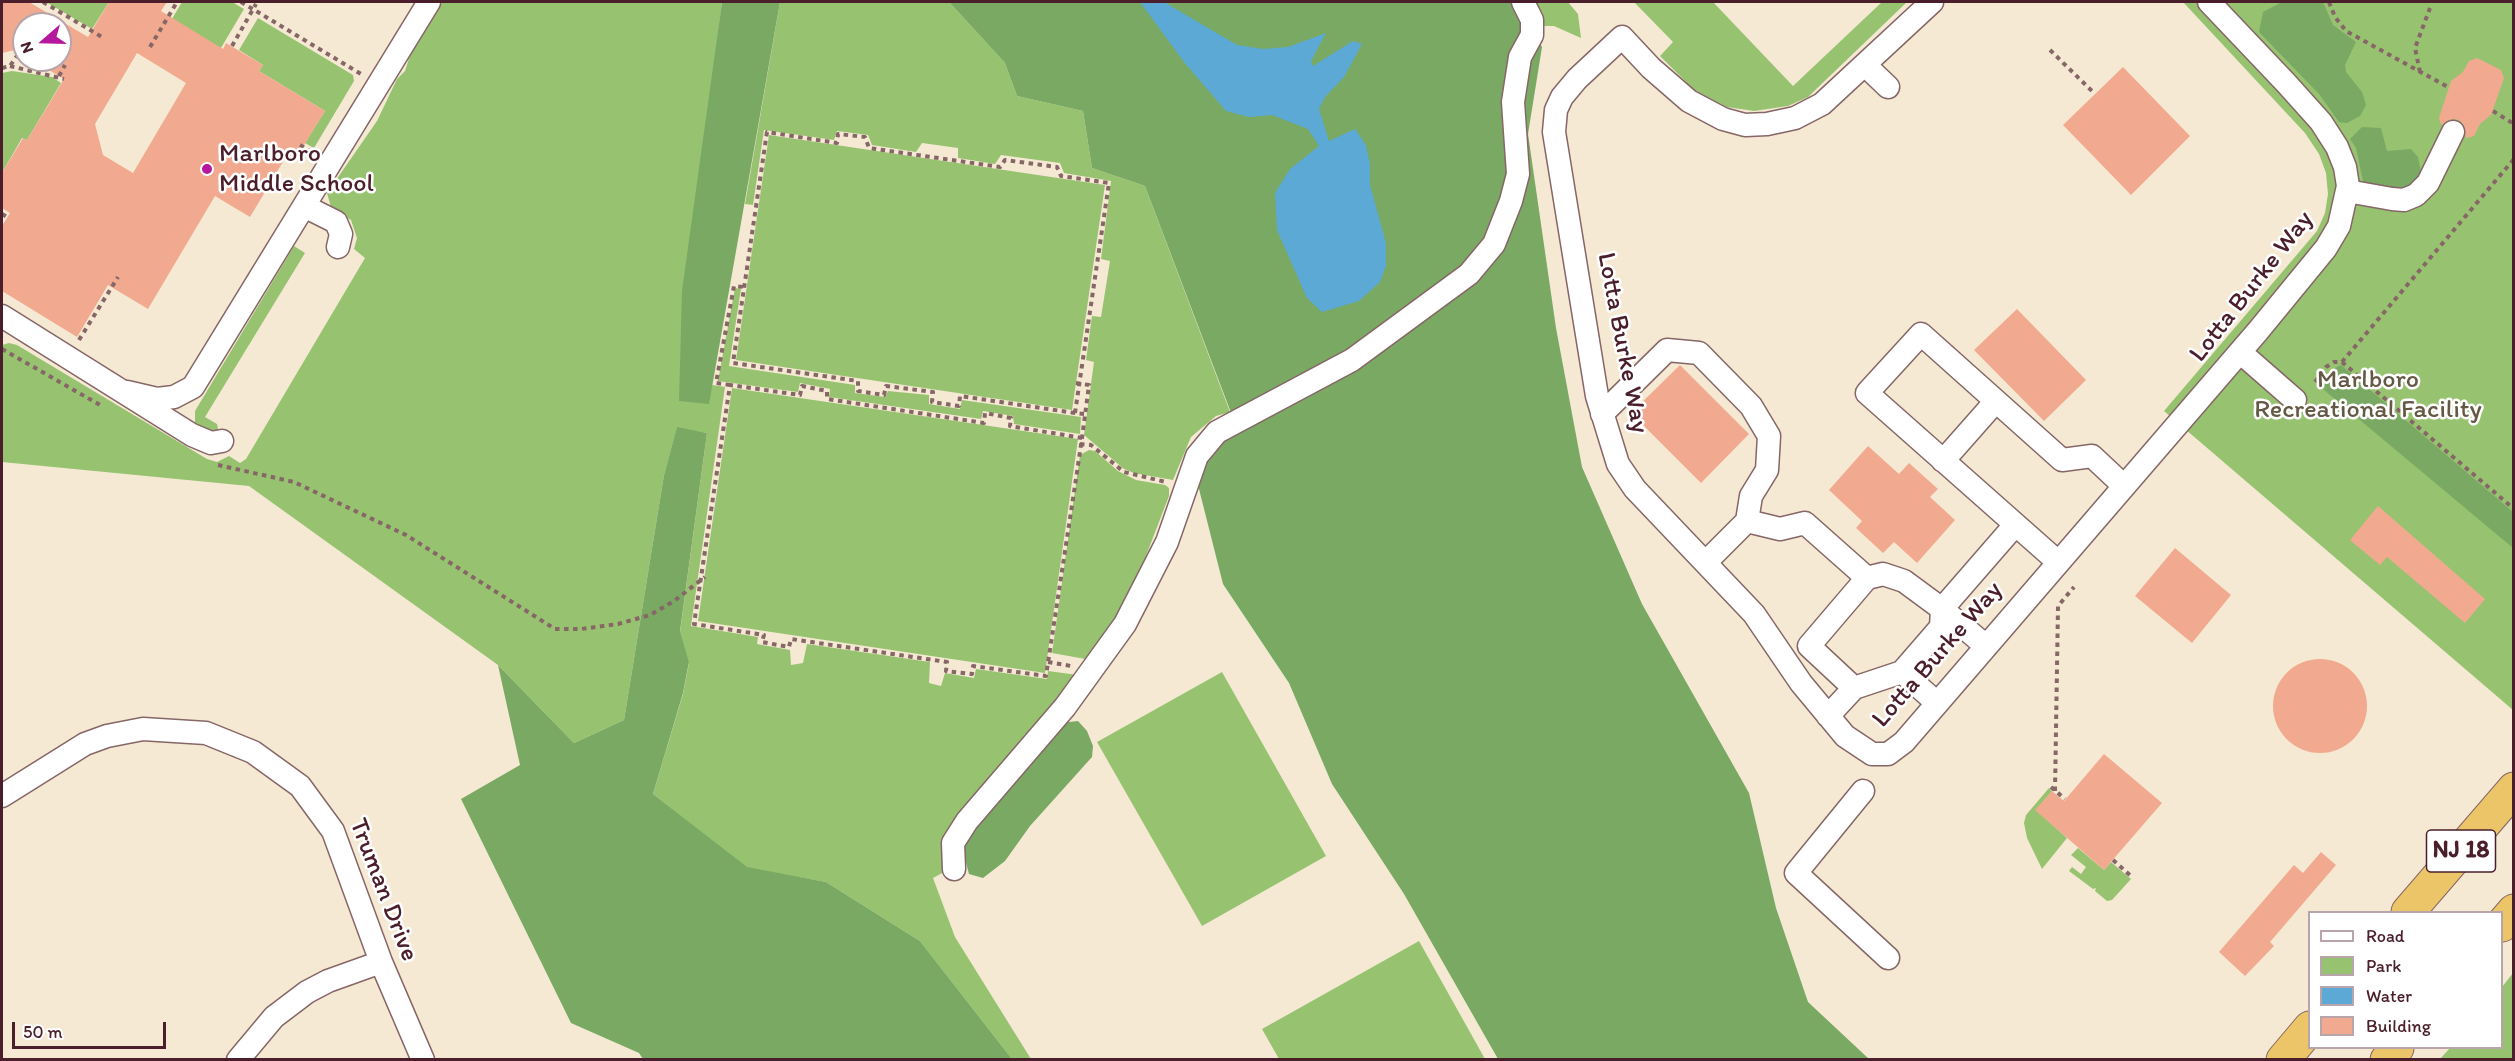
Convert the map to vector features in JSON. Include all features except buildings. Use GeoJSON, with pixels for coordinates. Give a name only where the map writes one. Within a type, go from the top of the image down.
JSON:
{"type":"FeatureCollection","features":[{"type":"Feature","properties":{"kind":"highway","name":"NJ 18"},"geometry":{"type":"LineString","coordinates":[[2409,911],[2514,789]]}},
{"type":"Feature","properties":{"kind":"highway"},"geometry":{"type":"LineString","coordinates":[[2503,924],[2514,911]]}},
{"type":"Feature","properties":{"kind":"highway"},"geometry":{"type":"LineString","coordinates":[[2283,1059],[2308,1030]]}},
{"type":"Feature","properties":{"kind":"street"},"geometry":{"type":"LineString","coordinates":[[128,392],[157,399],[174,397],[193,387],[304,206],[392,42],[429,2]]}},
{"type":"Feature","properties":{"kind":"street"},"geometry":{"type":"LineString","coordinates":[[954,869],[954,843],[967,822],[1065,707],[1125,624],[1167,542],[1197,456],[1217,432],[1352,360],[1469,274],[1494,244],[1512,201],[1518,174],[1513,102],[1520,57],[1532,35],[1532,20],[1523,2]]}},
{"type":"Feature","properties":{"kind":"street"},"geometry":{"type":"LineString","coordinates":[[1888,87],[1865,64],[1932,2]]}},
{"type":"Feature","properties":{"kind":"street","name":"Lotta Burke Way"},"geometry":{"type":"LineString","coordinates":[[1865,64],[1814,110],[1786,120],[1745,125],[1723,119],[1689,101],[1651,68],[1622,37],[1577,79],[1562,97],[1556,110],[1554,132],[1602,414],[1622,472],[1635,489],[1754,615],[1801,683],[1856,746],[1872,754],[1888,754],[1904,742],[2240,352],[2326,248],[2339,226],[2347,191],[2345,167],[2337,147],[2321,122],[2209,2]]}},
{"type":"Feature","properties":{"kind":"street"},"geometry":{"type":"LineString","coordinates":[[2347,191],[2404,200],[2416,195],[2428,183],[2454,132]]}},
{"type":"Feature","properties":{"kind":"street"},"geometry":{"type":"LineString","coordinates":[[304,206],[336,222],[341,234],[338,247]]}},
{"type":"Feature","properties":{"kind":"street"},"geometry":{"type":"LineString","coordinates":[[2,317],[128,392],[192,435],[211,443],[222,441]]}},
{"type":"Feature","properties":{"kind":"street"},"geometry":{"type":"LineString","coordinates":[[2058,562],[1867,393],[1922,334],[2062,460],[2092,456],[2124,486]]}},
{"type":"Feature","properties":{"kind":"street"},"geometry":{"type":"LineString","coordinates":[[1602,414],[1667,350],[1699,353],[1751,406],[1769,436],[1767,470],[1751,496],[1747,521],[1706,562]]}},
{"type":"Feature","properties":{"kind":"street"},"geometry":{"type":"LineString","coordinates":[[2240,352],[2295,400]]}},
{"type":"Feature","properties":{"kind":"street"},"geometry":{"type":"LineString","coordinates":[[1942,460],[1996,401]]}},
{"type":"Feature","properties":{"kind":"street"},"geometry":{"type":"LineString","coordinates":[[1747,521],[1780,529],[1805,523],[1867,579]]}},
{"type":"Feature","properties":{"kind":"street"},"geometry":{"type":"LineString","coordinates":[[1828,716],[1854,688],[1902,672],[1941,627],[1942,609],[2015,525]]}},
{"type":"Feature","properties":{"kind":"street"},"geometry":{"type":"LineString","coordinates":[[1854,688],[1809,646],[1867,579],[1883,574],[1904,581],[1986,646]]}},
{"type":"Feature","properties":{"kind":"street"},"geometry":{"type":"LineString","coordinates":[[1902,672],[1937,703]]}},
{"type":"Feature","properties":{"kind":"street","name":"Truman Drive"},"geometry":{"type":"LineString","coordinates":[[2,796],[57,759],[107,736],[159,728],[206,733],[236,744],[288,775],[313,802],[333,831],[381,962],[423,1059]]}},
{"type":"Feature","properties":{"kind":"street"},"geometry":{"type":"LineString","coordinates":[[1863,791],[1796,873],[1887,958]]}},
{"type":"Feature","properties":{"kind":"street"},"geometry":{"type":"LineString","coordinates":[[238,1059],[274,1017],[307,992],[328,981],[381,962]]}},
{"type":"Feature","properties":{"kind":"path"},"geometry":{"type":"LineString","coordinates":[[43,2],[102,38]]}},
{"type":"Feature","properties":{"kind":"path"},"geometry":{"type":"LineString","coordinates":[[150,47],[177,2]]}},
{"type":"Feature","properties":{"kind":"path"},"geometry":{"type":"LineString","coordinates":[[241,2],[254,7],[363,75],[357,85]]}},
{"type":"Feature","properties":{"kind":"path"},"geometry":{"type":"LineString","coordinates":[[2329,2],[2334,17],[2346,31],[2448,87]]}},
{"type":"Feature","properties":{"kind":"path"},"geometry":{"type":"LineString","coordinates":[[232,46],[254,7]]}},
{"type":"Feature","properties":{"kind":"path"},"geometry":{"type":"LineString","coordinates":[[2420,72],[2415,48],[2430,8]]}},
{"type":"Feature","properties":{"kind":"path"},"geometry":{"type":"LineString","coordinates":[[2050,50],[2095,94]]}},
{"type":"Feature","properties":{"kind":"path"},"geometry":{"type":"LineString","coordinates":[[2,68],[10,66],[64,79]]}},
{"type":"Feature","properties":{"kind":"path"},"geometry":{"type":"LineString","coordinates":[[59,76],[61,72]]}},
{"type":"Feature","properties":{"kind":"path"},"geometry":{"type":"LineString","coordinates":[[2493,111],[2514,124]]}},
{"type":"Feature","properties":{"kind":"path"},"geometry":{"type":"LineString","coordinates":[[1075,413],[1109,183],[1060,176],[1057,166],[1005,160],[1000,167],[869,148],[865,137],[838,134],[837,143],[767,132],[733,363],[858,381],[858,391],[884,395],[886,386],[933,392],[932,402],[959,406],[960,396],[1075,413],[1085,414]]}},
{"type":"Feature","properties":{"kind":"path"},"geometry":{"type":"LineString","coordinates":[[309,164],[321,144]]}},
{"type":"Feature","properties":{"kind":"path"},"geometry":{"type":"LineString","coordinates":[[300,145],[315,154]]}},
{"type":"Feature","properties":{"kind":"path"},"geometry":{"type":"LineString","coordinates":[[2342,362],[2514,159]]}},
{"type":"Feature","properties":{"kind":"path"},"geometry":{"type":"LineString","coordinates":[[2,214],[7,217]]}},
{"type":"Feature","properties":{"kind":"path"},"geometry":{"type":"LineString","coordinates":[[70,335],[79,340],[117,277]]}},
{"type":"Feature","properties":{"kind":"path"},"geometry":{"type":"LineString","coordinates":[[744,287],[734,286],[716,383],[800,395],[802,386],[827,391],[827,399],[984,423],[985,413],[1011,418],[1010,426],[1082,438]]}},
{"type":"Feature","properties":{"kind":"path"},"geometry":{"type":"LineString","coordinates":[[2,349],[105,408]]}},
{"type":"Feature","properties":{"kind":"path"},"geometry":{"type":"LineString","coordinates":[[2315,382],[2326,367],[2334,362],[2342,362],[2514,508]]}},
{"type":"Feature","properties":{"kind":"path"},"geometry":{"type":"LineString","coordinates":[[730,385],[694,624],[764,635],[762,642],[789,647],[791,639],[947,662],[946,671],[972,674],[973,666],[1046,676],[1089,386],[1078,384]]}},
{"type":"Feature","properties":{"kind":"path"},"geometry":{"type":"LineString","coordinates":[[1080,444],[1091,445],[1124,472],[1142,478],[1185,485]]}},
{"type":"Feature","properties":{"kind":"path"},"geometry":{"type":"LineString","coordinates":[[211,465],[238,468],[294,482],[406,535],[555,629],[581,629],[618,624],[650,615],[674,601],[705,577]]}},
{"type":"Feature","properties":{"kind":"path"},"geometry":{"type":"LineString","coordinates":[[2055,791],[2058,606],[2074,587]]}},
{"type":"Feature","properties":{"kind":"path"},"geometry":{"type":"LineString","coordinates":[[2050,787],[2066,799]]}},
{"type":"Feature","properties":{"kind":"path"},"geometry":{"type":"LineString","coordinates":[[2113,860],[2132,877]]}},
{"type":"Feature","properties":{"kind":"green space"},"geometry":{"type":"Polygon","coordinates":[[[46,2],[109,2],[92,29],[72,17],[72,12],[63,12],[46,2]]]}},
{"type":"Feature","properties":{"kind":"green space"},"geometry":{"type":"Polygon","coordinates":[[[182,2],[232,2],[244,9],[221,48],[154,49],[182,2]]]}},
{"type":"Feature","properties":{"kind":"green space"},"geometry":{"type":"Polygon","coordinates":[[[442,2],[722,2],[713,74],[708,404],[712,385],[725,387],[691,626],[758,637],[757,644],[790,650],[791,665],[803,663],[807,644],[930,662],[929,683],[941,686],[945,673],[974,678],[976,669],[1047,679],[1048,671],[1078,675],[955,819],[944,872],[933,878],[955,937],[1031,1059],[1012,1059],[920,941],[826,882],[747,868],[653,794],[683,694],[689,663],[680,632],[707,433],[677,428],[664,475],[624,720],[574,743],[498,665],[249,486],[2,462],[2,345],[9,343],[17,345],[207,459],[217,462],[229,456],[240,463],[246,459],[365,258],[354,249],[357,238],[351,220],[331,207],[327,193],[377,121],[397,79],[405,71],[411,52],[442,2]]]}},
{"type":"Feature","properties":{"kind":"green space"},"geometry":{"type":"Polygon","coordinates":[[[722,2],[780,2],[709,404],[679,401],[682,291],[722,2]]]}},
{"type":"Feature","properties":{"kind":"green space"},"geometry":{"type":"Polygon","coordinates":[[[780,2],[949,2],[1005,63],[1017,96],[1083,111],[1092,168],[1145,186],[1230,412],[1216,416],[1191,437],[1173,480],[1124,469],[1084,435],[1094,362],[1086,360],[1092,316],[1101,317],[1110,261],[1101,259],[1111,181],[1064,173],[1060,163],[1001,155],[995,164],[958,158],[958,148],[922,143],[916,152],[872,145],[868,135],[837,131],[834,140],[764,130],[753,205],[745,204],[780,2]]]}},
{"type":"Feature","properties":{"kind":"green space"},"geometry":{"type":"Polygon","coordinates":[[[949,2],[1515,2],[1542,47],[1528,134],[1556,328],[1582,467],[1642,604],[1749,793],[1776,908],[1808,1002],[1869,1059],[1498,1059],[1404,894],[1332,784],[1289,683],[1223,584],[1198,485],[1210,440],[1233,418],[1145,186],[1092,168],[1083,111],[1017,96],[1005,63],[949,2]]]}},
{"type":"Feature","properties":{"kind":"green space"},"geometry":{"type":"Polygon","coordinates":[[[1534,2],[1568,2],[1578,14],[1581,38],[1554,26],[1542,26],[1534,2]]]}},
{"type":"Feature","properties":{"kind":"green space"},"geometry":{"type":"Polygon","coordinates":[[[1634,2],[1713,2],[1793,86],[1882,2],[1907,2],[1808,97],[1788,106],[1754,111],[1727,107],[1694,90],[1660,56],[1673,42],[1634,2]]]}},
{"type":"Feature","properties":{"kind":"green space","name":"Marlboro Recreational Facility"},"geometry":{"type":"Polygon","coordinates":[[[2183,2],[2513,2],[2513,710],[2164,411],[2317,231],[2325,213],[2328,194],[2326,173],[2319,154],[2305,133],[2183,2]]]}},
{"type":"Feature","properties":{"kind":"green space"},"geometry":{"type":"Polygon","coordinates":[[[2282,2],[2323,2],[2333,25],[2356,42],[2345,65],[2346,72],[2362,92],[2366,105],[2360,116],[2347,123],[2339,122],[2319,94],[2259,32],[2263,12],[2282,2]]]}},
{"type":"Feature","properties":{"kind":"green space"},"geometry":{"type":"Polygon","coordinates":[[[258,18],[353,75],[354,81],[314,148],[305,143],[325,111],[259,71],[263,65],[239,50],[258,18]]]}},
{"type":"Feature","properties":{"kind":"green space"},"geometry":{"type":"Polygon","coordinates":[[[12,71],[52,77],[61,83],[27,140],[22,138],[2,173],[2,73],[12,71]]]}},
{"type":"Feature","properties":{"kind":"green space"},"geometry":{"type":"Polygon","coordinates":[[[2362,127],[2381,128],[2387,151],[2411,149],[2418,157],[2421,173],[2411,191],[2364,186],[2356,148],[2350,139],[2362,127]]]}},
{"type":"Feature","properties":{"kind":"green space"},"geometry":{"type":"Polygon","coordinates":[[[769,135],[1105,185],[1072,410],[736,360],[769,135]]]}},
{"type":"Feature","properties":{"kind":"green space"},"geometry":{"type":"Polygon","coordinates":[[[294,246],[305,253],[205,417],[217,424],[218,429],[215,433],[195,424],[195,411],[294,246]]]}},
{"type":"Feature","properties":{"kind":"green space"},"geometry":{"type":"Polygon","coordinates":[[[735,288],[741,289],[729,366],[855,385],[855,393],[885,397],[888,391],[929,395],[929,404],[960,409],[962,400],[1081,417],[1080,434],[1014,424],[1013,416],[983,411],[981,419],[829,397],[830,389],[800,383],[798,392],[718,381],[735,288]]]}},
{"type":"Feature","properties":{"kind":"green space"},"geometry":{"type":"Polygon","coordinates":[[[2341,365],[2513,512],[2513,548],[2318,385],[2333,369],[2341,365]]]}},
{"type":"Feature","properties":{"kind":"green space"},"geometry":{"type":"Polygon","coordinates":[[[732,388],[1078,439],[1045,673],[698,621],[732,388]]]}},
{"type":"Feature","properties":{"kind":"green space"},"geometry":{"type":"Polygon","coordinates":[[[677,427],[707,433],[680,631],[689,662],[683,693],[653,794],[747,867],[826,882],[920,941],[1012,1059],[643,1059],[639,1053],[571,1023],[461,799],[520,765],[498,665],[574,743],[624,720],[664,475],[677,427]]]}},
{"type":"Feature","properties":{"kind":"green space"},"geometry":{"type":"Polygon","coordinates":[[[1089,450],[1095,451],[1118,471],[1136,480],[1165,485],[1169,488],[1169,496],[1131,595],[1091,660],[1052,653],[1080,455],[1089,450]]]}},
{"type":"Feature","properties":{"kind":"green space"},"geometry":{"type":"Polygon","coordinates":[[[1222,672],[1326,856],[1202,926],[1097,742],[1222,672]]]}},
{"type":"Feature","properties":{"kind":"green space"},"geometry":{"type":"Polygon","coordinates":[[[1078,721],[1087,731],[1093,746],[1092,757],[1030,826],[1005,861],[983,878],[969,874],[964,855],[965,841],[973,826],[1060,723],[1078,721]]]}},
{"type":"Feature","properties":{"kind":"green space"},"geometry":{"type":"Polygon","coordinates":[[[2049,788],[2052,791],[2036,810],[2067,838],[2042,869],[2027,838],[2024,823],[2026,815],[2049,788]]]}},
{"type":"Feature","properties":{"kind":"green space"},"geometry":{"type":"Polygon","coordinates":[[[2078,848],[2104,870],[2111,862],[2131,879],[2112,900],[2107,901],[2095,891],[2096,888],[2093,889],[2069,871],[2072,867],[2081,874],[2086,867],[2071,855],[2078,848]]]}},
{"type":"Feature","properties":{"kind":"green space"},"geometry":{"type":"Polygon","coordinates":[[[1419,941],[1485,1059],[1279,1059],[1262,1029],[1419,941]]]}},
{"type":"Feature","properties":{"kind":"green space"},"geometry":{"type":"Polygon","coordinates":[[[2513,973],[2513,1059],[2440,1059],[2449,1049],[2503,1049],[2503,986],[2513,973]]]}},
{"type":"Feature","properties":{"kind":"water"},"geometry":{"type":"Polygon","coordinates":[[[1140,2],[1164,2],[1237,45],[1263,49],[1288,47],[1326,33],[1311,61],[1313,66],[1353,41],[1362,44],[1344,77],[1325,97],[1319,109],[1329,141],[1355,129],[1366,145],[1370,164],[1370,185],[1386,243],[1386,266],[1380,282],[1359,301],[1322,312],[1307,298],[1277,230],[1275,193],[1290,169],[1319,146],[1308,129],[1272,115],[1249,117],[1226,111],[1184,62],[1140,2]]]}},
{"type":"Feature","properties":{"kind":"place","name":"Marlboro Middle School"},"geometry":{"type":"Point","coordinates":[207,169]}}]}
